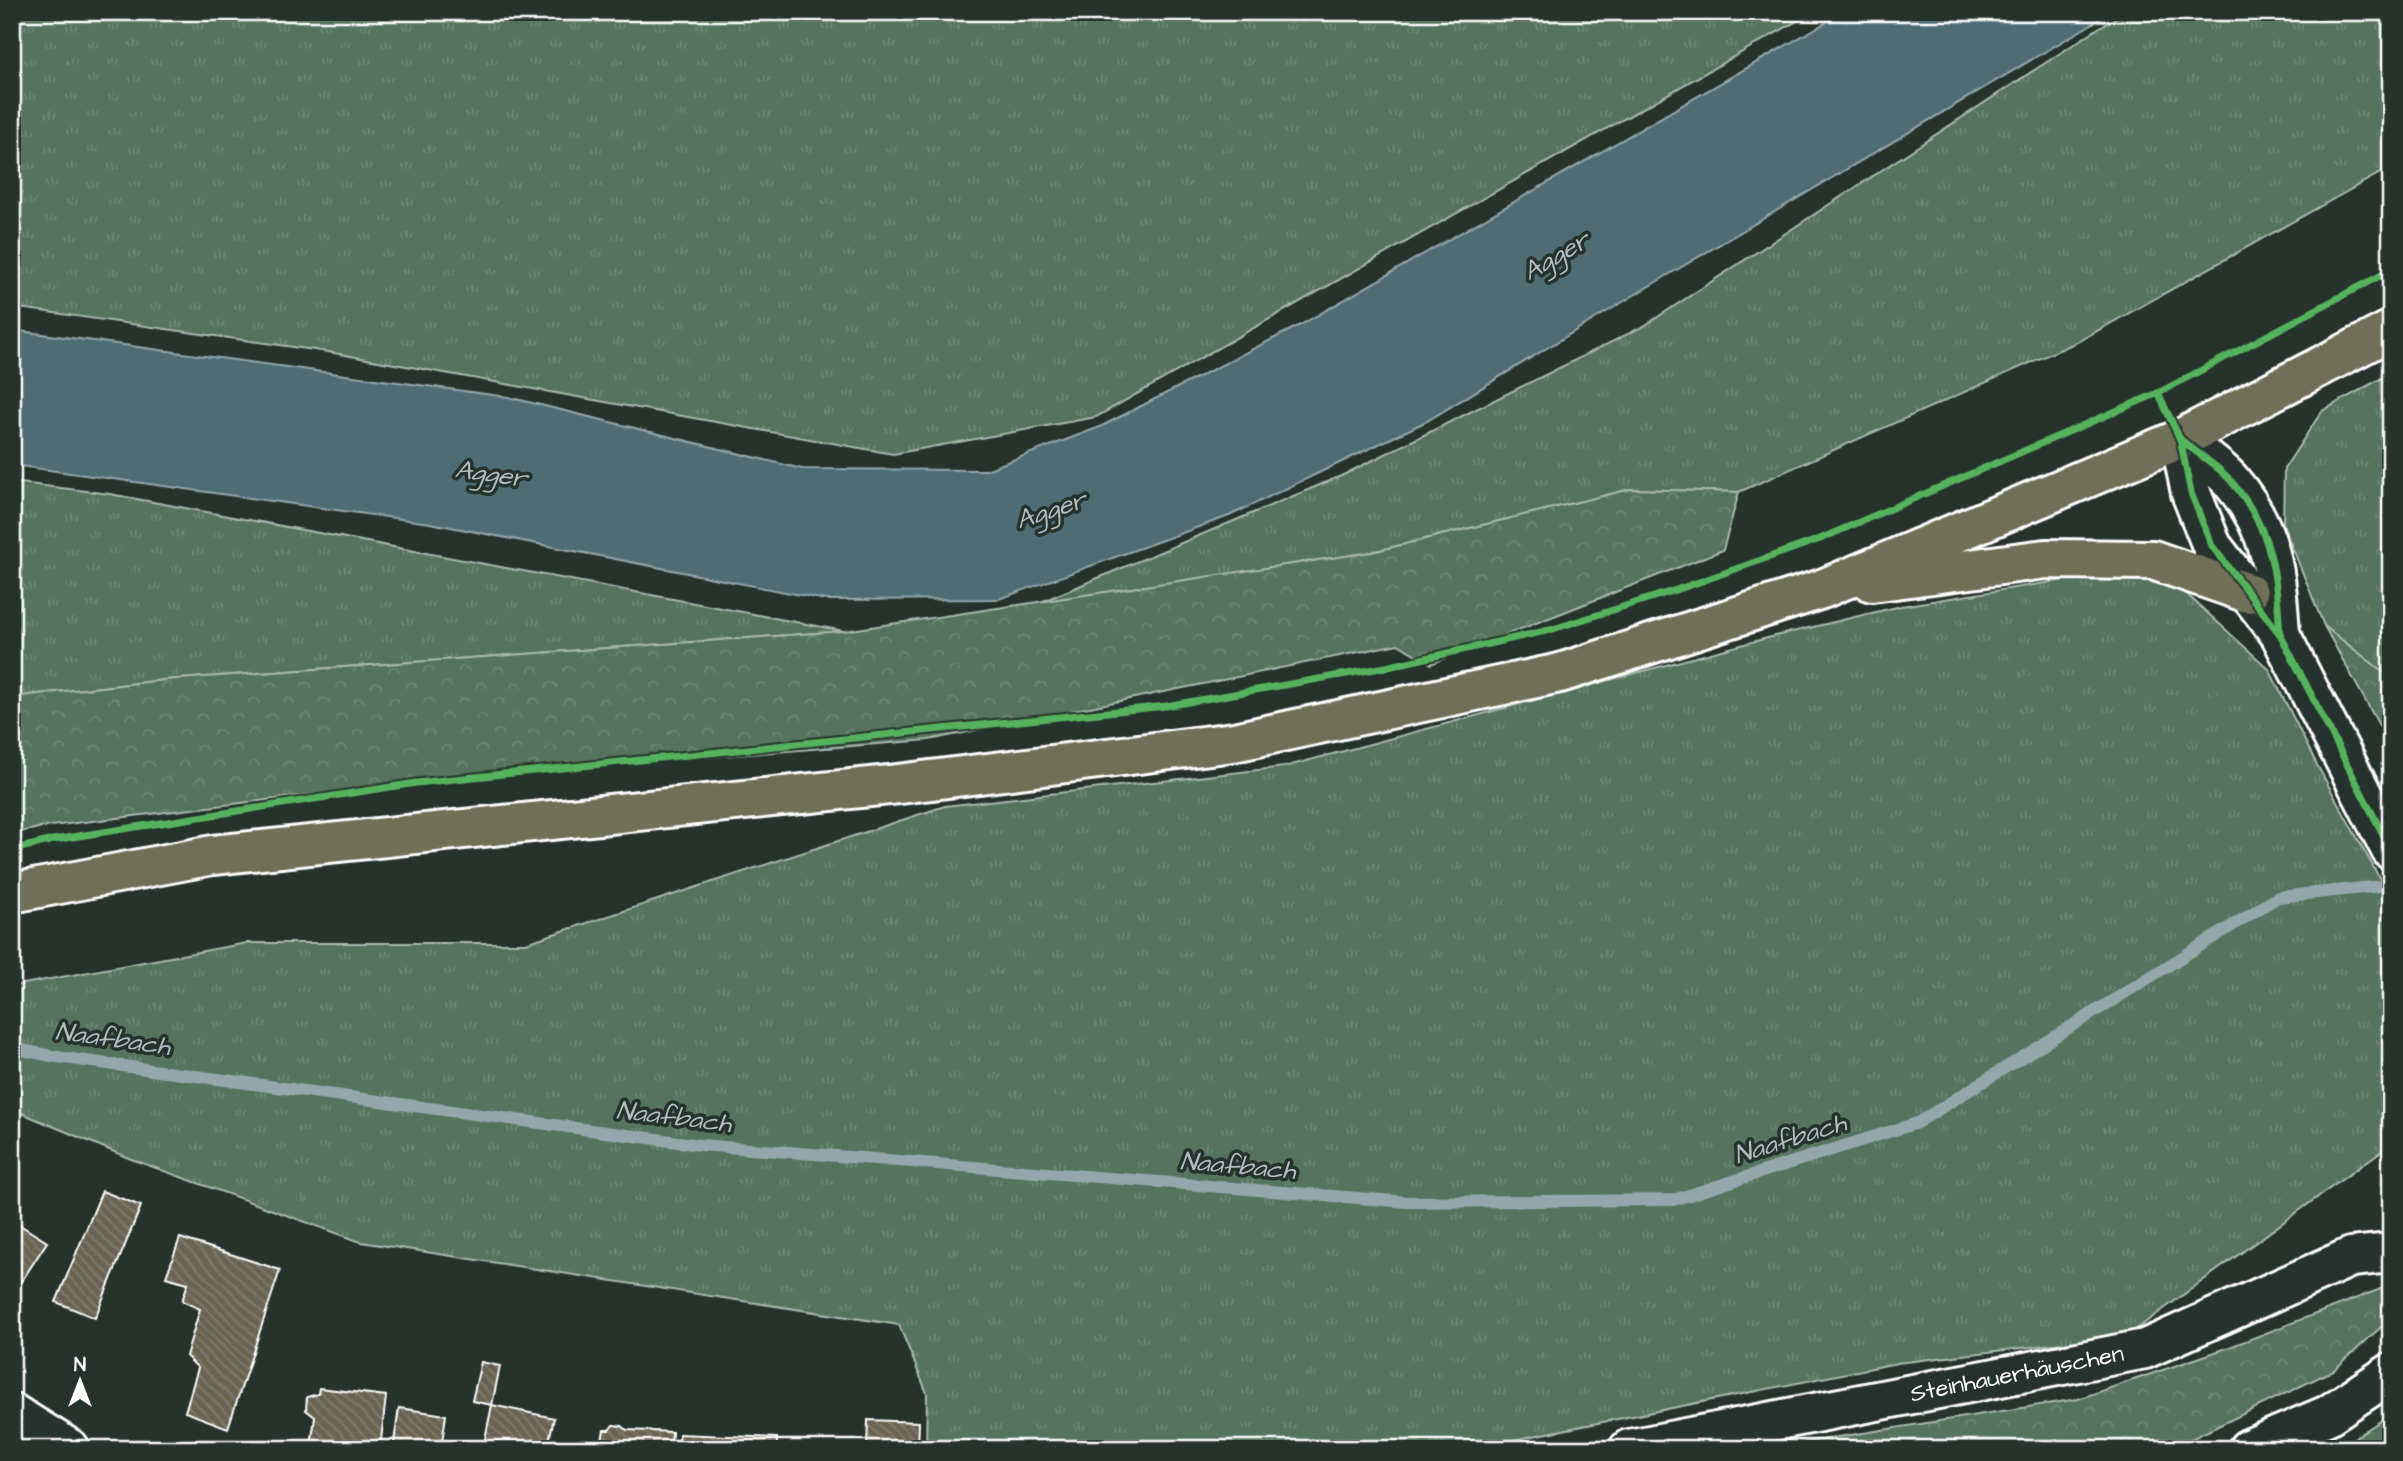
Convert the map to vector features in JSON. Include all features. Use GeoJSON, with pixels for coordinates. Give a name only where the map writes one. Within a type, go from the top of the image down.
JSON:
{"type":"FeatureCollection","features":[{"type":"Feature","properties":{"kind":"main road"},"geometry":{"type":"LineString","coordinates":[[12,893],[213,856],[899,784],[1234,742],[1560,673],[1822,589],[2180,439],[2391,330]]}},
{"type":"Feature","properties":{"kind":"main road"},"geometry":{"type":"LineString","coordinates":[[1822,589],[2046,559],[2153,560],[2248,593]]}},
{"type":"Feature","properties":{"kind":"street"},"geometry":{"type":"LineString","coordinates":[[2180,439],[2191,493],[2212,546],[2280,634],[2391,850]]}},
{"type":"Feature","properties":{"kind":"street"},"geometry":{"type":"LineString","coordinates":[[2180,439],[2230,481],[2265,533],[2277,584],[2280,634]]}},
{"type":"Feature","properties":{"kind":"street","name":"Steinhauerhäuschen"},"geometry":{"type":"LineString","coordinates":[[1629,1449],[2145,1349],[2351,1257],[2391,1253]]}},
{"type":"Feature","properties":{"kind":"street"},"geometry":{"type":"LineString","coordinates":[[2248,1449],[2328,1415],[2391,1373]]}},
{"type":"Feature","properties":{"kind":"street"},"geometry":{"type":"LineString","coordinates":[[12,1413],[70,1449]]}},
{"type":"Feature","properties":{"kind":"green space"},"geometry":{"type":"Polygon","coordinates":[[[12,12],[1813,12],[1096,417],[893,454],[328,352],[12,307],[12,12]]]}},
{"type":"Feature","properties":{"kind":"green space"},"geometry":{"type":"Polygon","coordinates":[[[2126,12],[2391,12],[2391,167],[2077,342],[1739,492],[1631,489],[1372,552],[1041,602],[1341,476],[1644,326],[2126,12]]]}},
{"type":"Feature","properties":{"kind":"green space"},"geometry":{"type":"Polygon","coordinates":[[[2391,373],[2391,678],[2324,626],[2283,524],[2284,469],[2322,411],[2391,373]]]}},
{"type":"Feature","properties":{"kind":"green space"},"geometry":{"type":"Polygon","coordinates":[[[12,482],[110,494],[844,631],[164,680],[12,697],[12,482]]]}},
{"type":"Feature","properties":{"kind":"green space"},"geometry":{"type":"Polygon","coordinates":[[[1631,489],[1739,492],[1723,550],[1431,664],[1398,644],[929,740],[466,776],[43,827],[12,834],[12,697],[164,680],[844,631],[1372,552],[1631,489]]]}},
{"type":"Feature","properties":{"kind":"green space"},"geometry":{"type":"Polygon","coordinates":[[[2108,573],[2180,588],[2269,669],[2317,765],[2391,899],[2391,1144],[2128,1335],[1897,1363],[1468,1449],[926,1449],[927,1393],[899,1325],[361,1242],[131,1159],[12,1109],[12,986],[247,943],[526,943],[945,806],[1284,767],[1771,637],[1901,606],[2108,573]]]}},
{"type":"Feature","properties":{"kind":"green space"},"geometry":{"type":"Polygon","coordinates":[[[2324,626],[2391,678],[2391,747],[2324,626]]]}},
{"type":"Feature","properties":{"kind":"green space"},"geometry":{"type":"Polygon","coordinates":[[[2391,1285],[2391,1318],[2334,1370],[2189,1440],[2152,1449],[1762,1449],[2078,1399],[2227,1348],[2391,1285]]]}},
{"type":"Feature","properties":{"kind":"green space"},"geometry":{"type":"Polygon","coordinates":[[[2391,1414],[2390,1449],[2337,1449],[2391,1414]]]}},
{"type":"Feature","properties":{"kind":"water","name":"Agger"},"geometry":{"type":"Polygon","coordinates":[[[1844,12],[2112,12],[1427,421],[1229,516],[999,599],[826,600],[430,523],[12,465],[12,330],[508,397],[802,469],[986,470],[1100,427],[1302,324],[1844,12]]]}},
{"type":"Feature","properties":{"kind":"building"},"geometry":{"type":"Polygon","coordinates":[[[102,1191],[141,1206],[95,1318],[56,1302],[102,1191]]]}},
{"type":"Feature","properties":{"kind":"building"},"geometry":{"type":"Polygon","coordinates":[[[12,1220],[47,1242],[12,1296],[12,1220]]]}},
{"type":"Feature","properties":{"kind":"building"},"geometry":{"type":"Polygon","coordinates":[[[180,1238],[280,1270],[228,1428],[185,1412],[198,1368],[186,1356],[200,1309],[182,1301],[188,1283],[166,1277],[180,1238]]]}},
{"type":"Feature","properties":{"kind":"building"},"geometry":{"type":"Polygon","coordinates":[[[481,1362],[500,1366],[492,1405],[472,1401],[481,1362]]]}},
{"type":"Feature","properties":{"kind":"building"},"geometry":{"type":"Polygon","coordinates":[[[319,1388],[386,1396],[380,1449],[330,1449],[311,1446],[315,1417],[306,1410],[307,1397],[318,1394],[319,1388]]]}},
{"type":"Feature","properties":{"kind":"building"},"geometry":{"type":"Polygon","coordinates":[[[492,1405],[554,1418],[547,1449],[483,1449],[492,1405]]]}},
{"type":"Feature","properties":{"kind":"building"},"geometry":{"type":"Polygon","coordinates":[[[399,1408],[446,1415],[441,1449],[393,1449],[399,1408]]]}},
{"type":"Feature","properties":{"kind":"building"},"geometry":{"type":"Polygon","coordinates":[[[868,1420],[919,1422],[918,1449],[867,1449],[868,1420]]]}},
{"type":"Feature","properties":{"kind":"building"},"geometry":{"type":"Polygon","coordinates":[[[613,1425],[627,1430],[672,1432],[671,1449],[600,1449],[604,1430],[609,1430],[613,1425]]]}},
{"type":"Feature","properties":{"kind":"building"},"geometry":{"type":"Polygon","coordinates":[[[679,1434],[777,1438],[777,1449],[679,1449],[679,1434]]]}},
{"type":"Feature","properties":{"kind":"building"},"geometry":{"type":"Polygon","coordinates":[[[464,1441],[484,1446],[483,1449],[462,1449],[464,1441]]]}},
{"type":"Feature","properties":{"kind":"waterway","name":"Naafbach"},"geometry":{"type":"LineString","coordinates":[[12,1048],[57,1057],[700,1145],[1407,1202],[1673,1200],[1917,1123],[2278,897],[2391,885]]}},
{"type":"Feature","properties":{"kind":"cycle path"},"geometry":{"type":"LineString","coordinates":[[12,850],[53,840],[416,783],[1166,706],[1386,667],[1550,630],[1685,587],[1820,539],[2158,393],[2391,270]]}},
{"type":"Feature","properties":{"kind":"cycle path"},"geometry":{"type":"LineString","coordinates":[[2158,393],[2180,439],[2191,493],[2212,546],[2280,634],[2391,850]]}},
{"type":"Feature","properties":{"kind":"cycle path"},"geometry":{"type":"LineString","coordinates":[[2180,439],[2231,481],[2256,517],[2270,553],[2274,572],[2280,634]]}}]}
